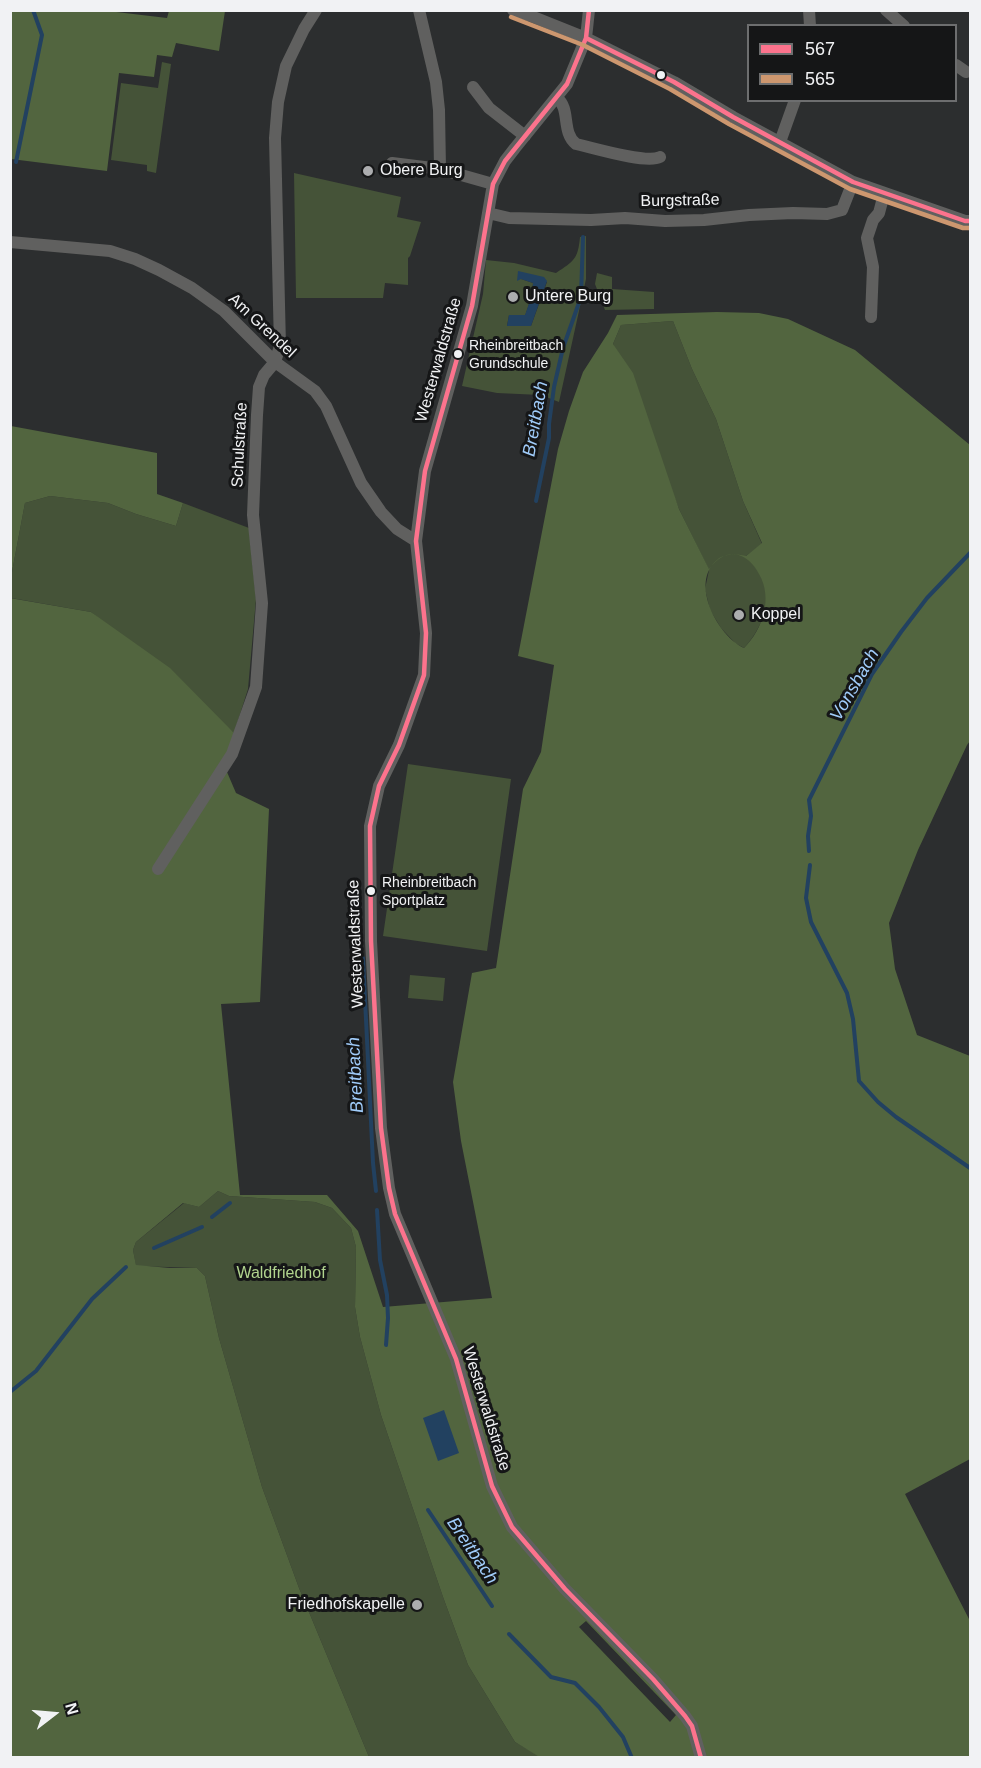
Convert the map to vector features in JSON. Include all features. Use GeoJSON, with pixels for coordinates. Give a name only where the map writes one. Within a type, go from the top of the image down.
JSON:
{"type":"FeatureCollection","features":[{"type":"Feature","properties":{"kind":"street","name":"Schulstraße"},"geometry":{"type":"LineString","coordinates":[[158,869],[232,754],[256,687],[262,603],[253,515],[257,415],[260,387],[264,375],[275,362],[280,346],[276,138],[278,102],[282,79],[289,60],[316,10]]}},
{"type":"Feature","properties":{"kind":"street"},"geometry":{"type":"LineString","coordinates":[[419,10],[436,82],[440,169]]}},
{"type":"Feature","properties":{"kind":"street"},"geometry":{"type":"LineString","coordinates":[[513,10],[586,38],[674,82],[853,182],[964,221],[970,221]]}},
{"type":"Feature","properties":{"kind":"street","name":"Westerwaldstraße"},"geometry":{"type":"LineString","coordinates":[[589,10],[586,38],[573,72],[557,98],[505,161],[494,184],[472,306],[425,471],[416,541],[426,633],[424,675],[399,745],[379,786],[370,826],[371,942],[381,1128],[395,1214],[456,1359],[492,1486],[513,1527],[565,1589],[653,1679],[685,1716],[692,1726],[701,1758]]}},
{"type":"Feature","properties":{"kind":"street"},"geometry":{"type":"LineString","coordinates":[[886,10],[902,24]]}},
{"type":"Feature","properties":{"kind":"street"},"geometry":{"type":"LineString","coordinates":[[473,87],[489,108],[525,136]]}},
{"type":"Feature","properties":{"kind":"street"},"geometry":{"type":"LineString","coordinates":[[557,98],[564,105],[569,136],[576,144],[629,156],[656,159],[660,157]]}},
{"type":"Feature","properties":{"kind":"street"},"geometry":{"type":"LineString","coordinates":[[780,142],[794,102]]}},
{"type":"Feature","properties":{"kind":"street"},"geometry":{"type":"LineString","coordinates":[[392,163],[440,169],[494,184]]}},
{"type":"Feature","properties":{"kind":"street","name":"Burgstraße"},"geometry":{"type":"LineString","coordinates":[[488,213],[509,218],[625,218],[665,221],[749,215],[833,213],[842,210],[853,182]]}},
{"type":"Feature","properties":{"kind":"street"},"geometry":{"type":"LineString","coordinates":[[872,317],[873,267],[867,238],[873,220],[879,213],[884,194]]}},
{"type":"Feature","properties":{"kind":"street","name":"Am Grendel"},"geometry":{"type":"LineString","coordinates":[[10,242],[110,251],[135,259],[192,288],[224,311],[275,362],[315,391],[326,406],[361,483],[381,513],[397,530],[416,541]]}},
{"type":"Feature","properties":{"kind":"green space"},"geometry":{"type":"Polygon","coordinates":[[[11,11],[108,11],[167,18],[169,11],[225,11],[219,51],[176,43],[172,57],[157,55],[154,77],[119,73],[107,171],[11,159],[11,11]]]}},
{"type":"Feature","properties":{"kind":"green space"},"geometry":{"type":"Polygon","coordinates":[[[162,62],[171,64],[156,173],[147,171],[147,165],[111,160],[121,83],[158,88],[162,62]]]}},
{"type":"Feature","properties":{"kind":"green space"},"geometry":{"type":"Polygon","coordinates":[[[294,173],[401,197],[397,217],[421,222],[408,258],[408,285],[385,283],[383,298],[296,298],[294,173]]]}},
{"type":"Feature","properties":{"kind":"green space"},"geometry":{"type":"Polygon","coordinates":[[[586,236],[586,279],[559,402],[541,395],[497,393],[462,386],[483,294],[486,260],[514,263],[556,273],[574,259],[580,237],[586,236]],[[521,279],[533,283],[532,295],[525,316],[509,315],[507,326],[531,326],[547,282],[521,279]]]}},
{"type":"Feature","properties":{"kind":"green space"},"geometry":{"type":"Polygon","coordinates":[[[597,273],[612,277],[612,289],[654,292],[654,309],[605,310],[595,284],[597,273]]]}},
{"type":"Feature","properties":{"kind":"green space"},"geometry":{"type":"Polygon","coordinates":[[[717,312],[759,313],[788,319],[855,350],[970,445],[970,741],[918,850],[889,923],[895,969],[917,1035],[970,1056],[970,1459],[905,1494],[970,1621],[970,1757],[541,1758],[515,1742],[468,1665],[381,1415],[360,1337],[355,1307],[356,1247],[351,1228],[332,1208],[315,1202],[229,1196],[218,1191],[199,1207],[183,1203],[136,1242],[133,1250],[136,1265],[197,1268],[205,1276],[219,1338],[262,1487],[299,1588],[369,1757],[11,1757],[10,598],[91,612],[170,668],[234,733],[224,765],[236,793],[269,809],[260,1002],[221,1004],[240,1195],[327,1195],[358,1231],[383,1307],[492,1298],[461,1141],[453,1082],[472,973],[496,968],[523,789],[541,752],[554,665],[518,656],[558,449],[583,372],[617,315],[717,312]],[[673,321],[621,325],[613,344],[633,373],[679,509],[709,569],[715,563],[709,570],[706,582],[706,595],[710,608],[725,632],[734,642],[744,648],[761,623],[765,593],[763,583],[754,567],[749,561],[737,555],[746,556],[762,543],[743,501],[716,419],[692,369],[673,321]],[[586,1621],[579,1627],[670,1722],[676,1715],[586,1621]]]}},
{"type":"Feature","properties":{"kind":"green space"},"geometry":{"type":"Polygon","coordinates":[[[673,321],[692,369],[716,419],[743,501],[762,544],[746,556],[765,583],[767,600],[763,618],[755,634],[744,648],[735,643],[721,628],[710,610],[705,589],[709,570],[679,509],[613,344],[621,325],[673,321]]]}},
{"type":"Feature","properties":{"kind":"green space"},"geometry":{"type":"Polygon","coordinates":[[[11,426],[157,453],[157,494],[183,503],[176,526],[108,503],[50,496],[25,503],[11,577],[11,426]]]}},
{"type":"Feature","properties":{"kind":"green space"},"geometry":{"type":"Polygon","coordinates":[[[50,496],[108,503],[176,526],[183,503],[249,528],[256,599],[248,689],[234,733],[91,612],[11,598],[11,577],[25,503],[50,496]]]}},
{"type":"Feature","properties":{"kind":"green space"},"geometry":{"type":"Polygon","coordinates":[[[408,764],[511,779],[487,951],[383,936],[408,764]]]}},
{"type":"Feature","properties":{"kind":"green space"},"geometry":{"type":"Polygon","coordinates":[[[410,975],[445,978],[443,1001],[408,998],[410,975]]]}},
{"type":"Feature","properties":{"kind":"green space","name":"Waldfriedhof"},"geometry":{"type":"Polygon","coordinates":[[[218,1191],[229,1196],[315,1202],[332,1208],[351,1228],[356,1247],[355,1307],[360,1337],[381,1415],[443,1597],[468,1665],[515,1742],[541,1757],[369,1757],[299,1588],[262,1487],[219,1338],[205,1276],[197,1268],[136,1266],[133,1250],[136,1242],[184,1203],[199,1207],[218,1191]]]}},
{"type":"Feature","properties":{"kind":"water"},"geometry":{"type":"Polygon","coordinates":[[[518,271],[544,277],[547,281],[531,326],[507,326],[509,315],[525,315],[532,295],[533,283],[521,279],[517,281],[518,271]]]}},
{"type":"Feature","properties":{"kind":"water"},"geometry":{"type":"Polygon","coordinates":[[[444,1410],[459,1453],[438,1461],[423,1418],[444,1410]]]}},
{"type":"Feature","properties":{"kind":"waterway"},"geometry":{"type":"LineString","coordinates":[[16,162],[42,35],[33,10]]}},
{"type":"Feature","properties":{"kind":"waterway","name":"Breitbach"},"geometry":{"type":"LineString","coordinates":[[536,501],[549,438],[554,387],[563,348],[581,297],[583,237]]}},
{"type":"Feature","properties":{"kind":"waterway","name":"Vonsbach"},"geometry":{"type":"LineString","coordinates":[[809,851],[808,836],[811,816],[809,800],[872,674],[927,598],[970,553]]}},
{"type":"Feature","properties":{"kind":"waterway"},"geometry":{"type":"LineString","coordinates":[[810,865],[806,898],[811,922],[847,993],[853,1019],[859,1081],[878,1102],[896,1117],[970,1168]]}},
{"type":"Feature","properties":{"kind":"waterway","name":"Breitbach"},"geometry":{"type":"LineString","coordinates":[[363,958],[376,1191]]}},
{"type":"Feature","properties":{"kind":"waterway"},"geometry":{"type":"LineString","coordinates":[[212,1217],[230,1203]]}},
{"type":"Feature","properties":{"kind":"waterway","name":"Breitbach"},"geometry":{"type":"LineString","coordinates":[[377,1210],[380,1260],[387,1295],[386,1345]]}},
{"type":"Feature","properties":{"kind":"waterway"},"geometry":{"type":"LineString","coordinates":[[154,1248],[202,1227]]}},
{"type":"Feature","properties":{"kind":"waterway"},"geometry":{"type":"LineString","coordinates":[[10,1392],[36,1371],[92,1299],[126,1267]]}},
{"type":"Feature","properties":{"kind":"waterway","name":"Breitbach"},"geometry":{"type":"LineString","coordinates":[[428,1510],[492,1606]]}},
{"type":"Feature","properties":{"kind":"waterway","name":"Breitbach"},"geometry":{"type":"LineString","coordinates":[[509,1634],[551,1677],[575,1683],[599,1707],[623,1737],[632,1758]]}},
{"type":"Feature","properties":{"kind":"transit line","name":"567"},"geometry":{"type":"LineString","coordinates":[[589,10],[586,38],[567,84],[505,161],[493,184],[472,306],[425,471],[416,541],[426,633],[424,675],[399,745],[379,786],[370,826],[371,941],[381,1128],[395,1214],[456,1359],[492,1486],[512,1527],[565,1589],[653,1679],[685,1716],[692,1726],[701,1758]]}},
{"type":"Feature","properties":{"kind":"transit line","name":"565"},"geometry":{"type":"LineString","coordinates":[[511,17],[583,45],[670,89],[729,124],[850,189],[963,228],[970,228]]}},
{"type":"Feature","properties":{"kind":"transit line","name":"567"},"geometry":{"type":"LineString","coordinates":[[586,38],[674,82],[853,182],[970,221]]}},
{"type":"Feature","properties":{"kind":"place","name":"Obere Burg"},"geometry":{"type":"Point","coordinates":[368,171]}},
{"type":"Feature","properties":{"kind":"place","name":"Untere Burg"},"geometry":{"type":"Point","coordinates":[513,297]}},
{"type":"Feature","properties":{"kind":"place","name":"Rheinbreitbach Grundschule"},"geometry":{"type":"Point","coordinates":[458,354]}},
{"type":"Feature","properties":{"kind":"place","name":"Koppel"},"geometry":{"type":"Point","coordinates":[739,615]}},
{"type":"Feature","properties":{"kind":"place","name":"Rheinbreitbach Sportplatz"},"geometry":{"type":"Point","coordinates":[371,891]}},
{"type":"Feature","properties":{"kind":"place","name":"Friedhofskapelle"},"geometry":{"type":"Point","coordinates":[417,1605]}}]}
